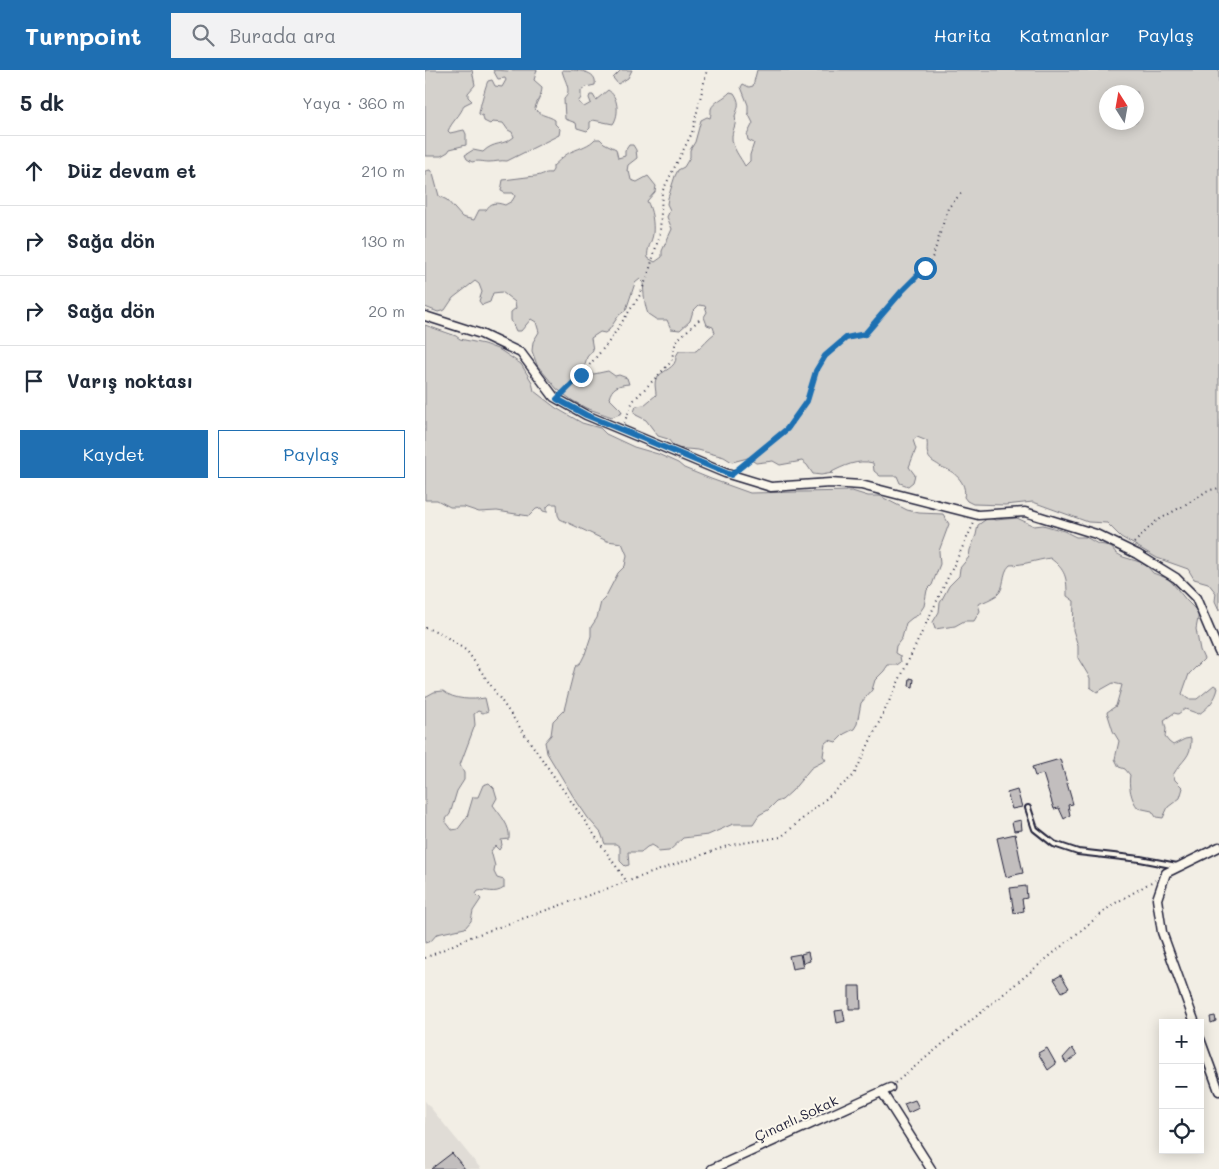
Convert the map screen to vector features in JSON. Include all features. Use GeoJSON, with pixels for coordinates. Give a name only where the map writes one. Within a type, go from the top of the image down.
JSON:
{"type":"FeatureCollection","features":[{"type":"Feature","properties":{"kind":"street"},"geometry":{"type":"LineString","coordinates":[[425,316],[481,334],[521,353],[554,397],[586,415],[731,475],[771,487],[830,483],[861,485],[978,515],[1025,512],[1096,534],[1176,578],[1196,598],[1219,652]]}},
{"type":"Feature","properties":{"kind":"street"},"geometry":{"type":"LineString","coordinates":[[1194,1019],[1162,932],[1157,899],[1166,873],[1219,847]]}},
{"type":"Feature","properties":{"kind":"street"},"geometry":{"type":"LineString","coordinates":[[1204,1049],[1219,1091]]}},
{"type":"Feature","properties":{"kind":"street","name":"Çınarlı Sokak"},"geometry":{"type":"LineString","coordinates":[[712,1169],[890,1088]]}},
{"type":"Feature","properties":{"kind":"street"},"geometry":{"type":"LineString","coordinates":[[881,1092],[931,1169]]}},
{"type":"Feature","properties":{"kind":"lane"},"geometry":{"type":"LineString","coordinates":[[1028,808],[1035,829],[1054,844],[1077,852],[1140,859],[1179,866]]}},
{"type":"Feature","properties":{"kind":"path"},"geometry":{"type":"LineString","coordinates":[[557,399],[602,350],[640,295],[648,276],[660,233],[662,192],[692,133],[707,70]]}},
{"type":"Feature","properties":{"kind":"path"},"geometry":{"type":"LineString","coordinates":[[731,475],[787,429],[807,401],[816,371],[825,356],[846,338],[865,334],[902,291],[925,268],[933,256],[948,208],[963,192]]}},
{"type":"Feature","properties":{"kind":"path"},"geometry":{"type":"LineString","coordinates":[[622,430],[633,401],[671,362],[676,342],[701,318]]}},
{"type":"Feature","properties":{"kind":"path"},"geometry":{"type":"LineString","coordinates":[[1127,550],[1155,522],[1206,491],[1219,488]]}},
{"type":"Feature","properties":{"kind":"path"},"geometry":{"type":"LineString","coordinates":[[425,958],[468,938],[730,845],[781,837],[854,775],[978,515]]}},
{"type":"Feature","properties":{"kind":"path"},"geometry":{"type":"LineString","coordinates":[[425,628],[439,632],[467,651],[627,882]]}},
{"type":"Feature","properties":{"kind":"path"},"geometry":{"type":"LineString","coordinates":[[890,1088],[1112,905],[1166,873]]}},
{"type":"Feature","properties":{"kind":"shaded area"},"geometry":{"type":"Polygon","coordinates":[[[425,70],[472,70],[475,85],[468,93],[468,97],[472,101],[464,105],[448,131],[450,133],[464,130],[466,145],[450,149],[441,156],[425,156],[425,70]]]}},
{"type":"Feature","properties":{"kind":"shaded area"},"geometry":{"type":"Polygon","coordinates":[[[493,70],[537,70],[534,80],[542,87],[535,109],[555,120],[555,124],[560,129],[559,135],[507,161],[472,162],[465,155],[473,150],[483,152],[491,146],[506,142],[514,137],[512,132],[503,123],[492,122],[490,124],[484,121],[483,116],[479,114],[488,81],[492,80],[495,86],[502,87],[506,80],[505,78],[498,79],[493,70]]]}},
{"type":"Feature","properties":{"kind":"shaded area"},"geometry":{"type":"Polygon","coordinates":[[[562,70],[585,72],[593,76],[595,85],[586,87],[581,91],[581,98],[578,102],[584,107],[591,103],[590,95],[593,95],[596,100],[608,90],[614,96],[617,115],[613,124],[593,120],[590,122],[590,128],[587,131],[577,128],[576,123],[565,119],[564,99],[567,96],[568,89],[562,70]]]}},
{"type":"Feature","properties":{"kind":"shaded area"},"geometry":{"type":"Polygon","coordinates":[[[621,70],[632,70],[628,78],[618,84],[613,78],[621,70]]]}},
{"type":"Feature","properties":{"kind":"shaded area"},"geometry":{"type":"Polygon","coordinates":[[[757,70],[1219,70],[1219,610],[1215,601],[1216,593],[1208,583],[1194,579],[1188,569],[1157,558],[1121,537],[1107,523],[1088,522],[1033,502],[1005,505],[973,504],[967,501],[964,497],[964,487],[959,478],[930,459],[927,453],[927,441],[917,437],[913,440],[916,449],[909,467],[915,475],[913,482],[908,486],[900,483],[897,476],[880,476],[874,471],[873,463],[867,462],[851,464],[830,473],[833,473],[821,475],[813,474],[802,461],[780,465],[773,461],[756,463],[748,458],[732,462],[724,457],[698,450],[675,448],[668,439],[658,436],[646,420],[636,415],[634,412],[636,406],[644,405],[656,395],[656,379],[674,364],[679,351],[696,351],[715,333],[713,327],[707,325],[704,317],[707,312],[705,306],[699,305],[693,311],[690,321],[680,330],[671,329],[667,320],[657,320],[648,314],[643,282],[640,279],[635,283],[626,310],[619,315],[609,330],[605,333],[600,332],[591,338],[593,350],[587,357],[583,371],[594,374],[608,371],[615,376],[619,375],[627,378],[629,384],[616,387],[610,394],[609,398],[622,413],[612,417],[586,408],[557,389],[537,365],[532,351],[533,342],[539,332],[536,322],[531,319],[521,331],[516,331],[511,320],[511,312],[516,308],[515,302],[502,292],[493,293],[490,302],[482,305],[479,301],[482,292],[479,284],[475,281],[453,298],[445,310],[438,312],[425,307],[425,171],[430,170],[433,174],[439,196],[447,200],[462,217],[474,220],[479,210],[486,210],[494,203],[505,205],[512,201],[515,196],[513,193],[501,191],[503,180],[551,173],[553,166],[570,152],[588,145],[595,139],[600,139],[616,149],[618,158],[625,156],[625,151],[629,145],[633,145],[637,158],[628,165],[627,171],[629,171],[631,180],[637,182],[648,176],[656,186],[655,192],[647,201],[653,225],[648,258],[655,262],[662,257],[662,251],[672,229],[667,217],[670,210],[667,204],[675,176],[690,157],[690,150],[695,142],[701,120],[707,117],[710,118],[712,107],[730,92],[734,93],[738,104],[732,136],[733,144],[745,166],[750,161],[754,143],[748,140],[747,135],[753,123],[748,113],[748,105],[741,87],[743,84],[749,87],[753,86],[757,70]]]}},
{"type":"Feature","properties":{"kind":"shaded area"},"geometry":{"type":"Polygon","coordinates":[[[425,325],[460,339],[484,344],[500,350],[521,364],[532,382],[534,391],[556,408],[582,423],[600,428],[606,434],[634,447],[658,454],[678,463],[684,468],[711,479],[750,493],[852,491],[868,496],[880,496],[907,510],[919,513],[943,514],[949,524],[939,551],[940,564],[932,585],[927,590],[924,606],[918,615],[906,623],[902,638],[896,646],[895,653],[900,656],[901,662],[897,665],[888,665],[875,680],[872,690],[861,703],[857,724],[854,729],[844,734],[836,742],[829,740],[825,743],[823,756],[826,760],[811,768],[792,791],[759,815],[753,824],[733,824],[708,835],[683,838],[669,851],[658,852],[657,848],[652,845],[641,852],[628,852],[629,865],[625,866],[620,861],[620,847],[616,844],[605,844],[601,833],[573,796],[547,753],[545,742],[551,735],[553,721],[564,710],[575,667],[581,662],[585,654],[591,636],[591,627],[597,618],[601,602],[618,573],[625,566],[627,555],[622,543],[607,541],[560,519],[557,504],[550,504],[547,507],[547,512],[541,508],[536,509],[529,516],[497,511],[479,512],[464,507],[450,507],[437,500],[425,500],[425,325]]]}},
{"type":"Feature","properties":{"kind":"shaded area"},"geometry":{"type":"Polygon","coordinates":[[[988,518],[996,520],[1017,518],[1034,526],[1043,525],[1064,531],[1076,537],[1086,537],[1098,544],[1112,548],[1123,557],[1140,562],[1153,573],[1169,579],[1199,613],[1196,629],[1200,650],[1204,659],[1189,674],[1182,694],[1188,699],[1197,699],[1214,685],[1218,688],[1211,703],[1199,714],[1185,709],[1178,714],[1174,713],[1164,720],[1165,737],[1169,742],[1173,745],[1191,738],[1191,745],[1186,758],[1173,775],[1183,788],[1180,798],[1168,807],[1163,818],[1156,817],[1152,811],[1138,808],[1131,792],[1130,775],[1125,769],[1119,767],[1115,759],[1119,741],[1113,731],[1107,712],[1116,706],[1122,685],[1113,683],[1097,692],[1090,687],[1090,678],[1078,658],[1078,646],[1073,630],[1074,601],[1067,596],[1065,575],[1055,562],[1050,558],[1010,565],[1005,572],[1000,592],[978,604],[980,611],[974,621],[964,621],[955,626],[935,629],[933,622],[939,612],[940,603],[949,586],[959,576],[960,568],[969,557],[978,525],[988,518]]]}},
{"type":"Feature","properties":{"kind":"shaded area"},"geometry":{"type":"Polygon","coordinates":[[[443,691],[463,699],[485,698],[488,711],[483,713],[478,711],[474,714],[475,725],[460,765],[464,773],[464,780],[457,791],[446,822],[452,830],[458,829],[467,817],[473,797],[478,797],[483,785],[489,783],[494,788],[497,798],[493,805],[507,825],[509,839],[501,840],[502,845],[499,850],[495,846],[491,851],[495,866],[494,872],[497,878],[504,880],[504,888],[497,891],[478,891],[476,894],[481,899],[473,911],[471,921],[465,928],[437,934],[431,941],[425,943],[425,697],[434,692],[443,691]]]}},
{"type":"Feature","properties":{"kind":"shaded area"},"geometry":{"type":"Polygon","coordinates":[[[425,1101],[481,1169],[425,1169],[425,1101]]]}},
{"type":"Feature","properties":{"kind":"building"},"geometry":{"type":"Polygon","coordinates":[[[910,678],[914,679],[913,687],[909,686],[910,678]]]}},
{"type":"Feature","properties":{"kind":"building"},"geometry":{"type":"Polygon","coordinates":[[[1060,759],[1073,804],[1068,805],[1070,815],[1064,819],[1059,808],[1054,809],[1043,774],[1035,776],[1032,767],[1060,759]]]}},
{"type":"Feature","properties":{"kind":"building"},"geometry":{"type":"Polygon","coordinates":[[[1017,790],[1022,807],[1012,809],[1007,793],[1017,790]]]}},
{"type":"Feature","properties":{"kind":"building"},"geometry":{"type":"Polygon","coordinates":[[[1021,820],[1022,830],[1014,831],[1012,822],[1021,820]]]}},
{"type":"Feature","properties":{"kind":"building"},"geometry":{"type":"Polygon","coordinates":[[[1015,834],[1023,873],[1006,877],[997,838],[1015,834]]]}},
{"type":"Feature","properties":{"kind":"building"},"geometry":{"type":"Polygon","coordinates":[[[1026,886],[1027,898],[1022,899],[1024,911],[1014,913],[1010,888],[1026,886]]]}},
{"type":"Feature","properties":{"kind":"building"},"geometry":{"type":"Polygon","coordinates":[[[808,952],[810,961],[803,963],[801,954],[808,952]]]}},
{"type":"Feature","properties":{"kind":"building"},"geometry":{"type":"Polygon","coordinates":[[[800,954],[803,967],[792,969],[789,956],[800,954]]]}},
{"type":"Feature","properties":{"kind":"building"},"geometry":{"type":"Polygon","coordinates":[[[1061,975],[1069,988],[1062,992],[1054,979],[1061,975]]]}},
{"type":"Feature","properties":{"kind":"building"},"geometry":{"type":"Polygon","coordinates":[[[849,986],[860,986],[861,1009],[849,1009],[849,986]]]}},
{"type":"Feature","properties":{"kind":"building"},"geometry":{"type":"Polygon","coordinates":[[[843,1010],[845,1021],[837,1023],[835,1011],[843,1010]]]}},
{"type":"Feature","properties":{"kind":"building"},"geometry":{"type":"Polygon","coordinates":[[[1215,1016],[1216,1021],[1211,1023],[1210,1017],[1215,1016]]]}},
{"type":"Feature","properties":{"kind":"building"},"geometry":{"type":"Polygon","coordinates":[[[1047,1048],[1056,1064],[1048,1070],[1038,1053],[1047,1048]]]}},
{"type":"Feature","properties":{"kind":"building"},"geometry":{"type":"Polygon","coordinates":[[[1072,1048],[1077,1055],[1066,1063],[1063,1058],[1072,1048]]]}},
{"type":"Feature","properties":{"kind":"building"},"geometry":{"type":"Polygon","coordinates":[[[915,1100],[919,1108],[908,1113],[904,1104],[915,1100]]]}},
{"type":"Feature","properties":{"kind":"building"},"geometry":{"type":"Polygon","coordinates":[[[452,1153],[465,1169],[431,1169],[452,1153]]]}},
{"type":"Feature","properties":{"kind":"route"},"geometry":{"type":"LineString","coordinates":[[581,375],[557,399],[586,415],[731,475],[787,429],[807,401],[816,371],[825,356],[846,338],[865,334],[902,291],[925,268]]}}]}
